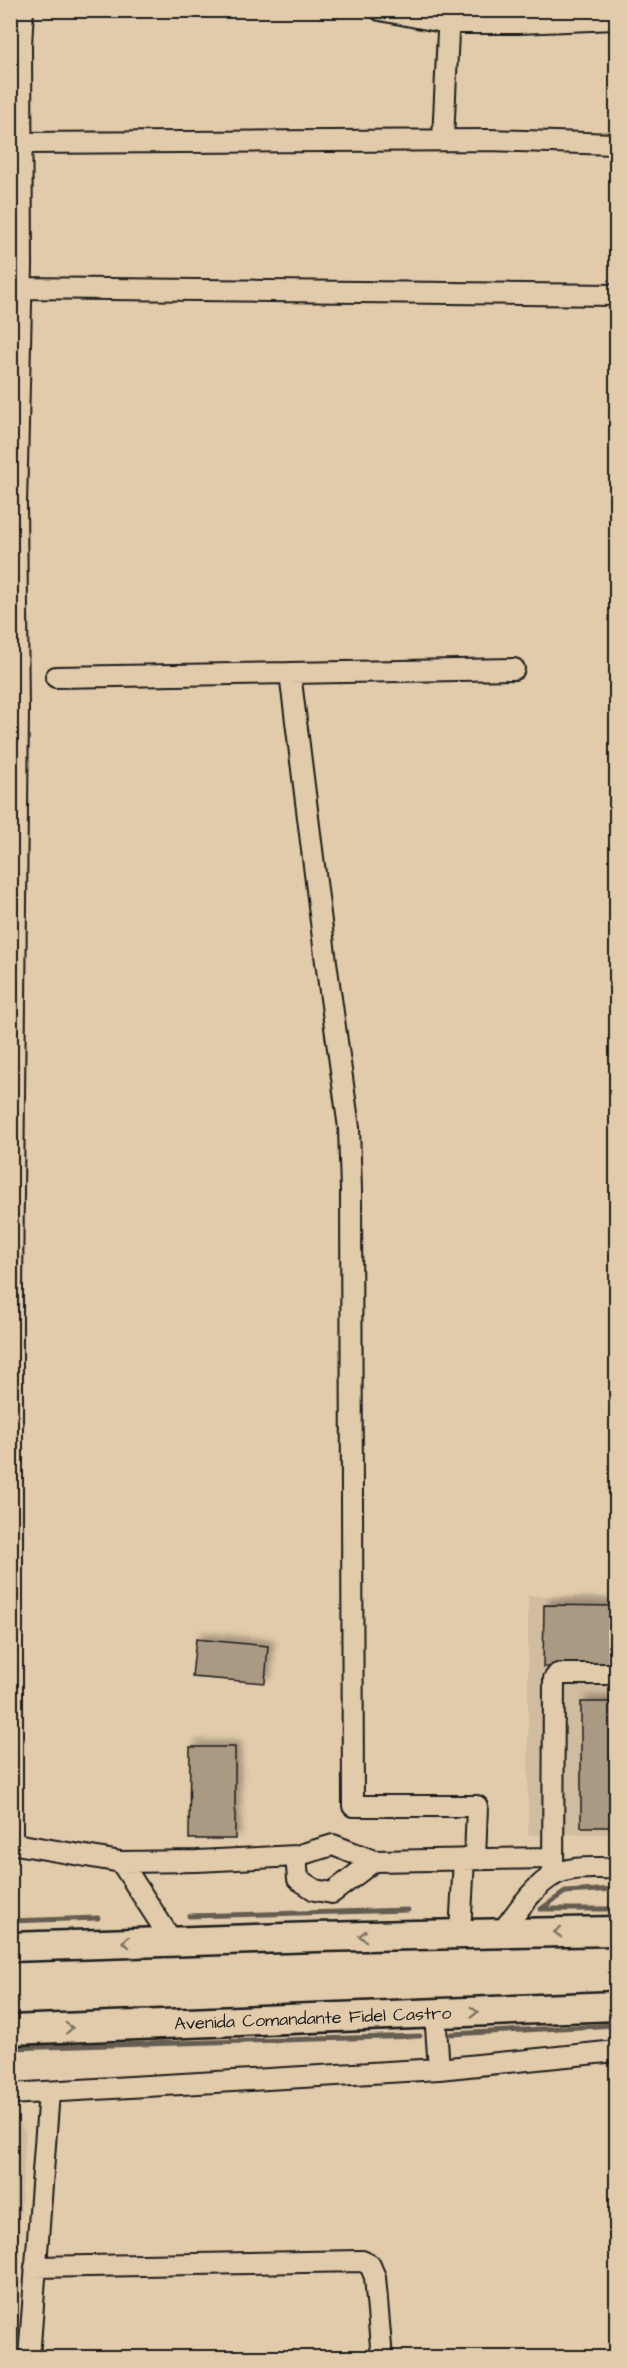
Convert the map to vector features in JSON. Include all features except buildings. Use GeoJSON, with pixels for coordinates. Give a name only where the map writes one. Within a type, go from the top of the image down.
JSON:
{"type":"FeatureCollection","features":[{"type":"Feature","properties":{"kind":"highway"},"geometry":{"type":"LineString","coordinates":[[10,1947],[616,1931]]}},
{"type":"Feature","properties":{"kind":"highway","name":"Avenida Comandante Fidel Castro"},"geometry":{"type":"LineString","coordinates":[[10,2030],[616,2006]]}},
{"type":"Feature","properties":{"kind":"street"},"geometry":{"type":"LineString","coordinates":[[23,10],[21,45],[22,265],[16,291],[14,506],[11,1844],[121,1862],[296,1856],[333,1845],[374,1861],[470,1859],[553,1867],[564,1871],[616,1869]]}},
{"type":"Feature","properties":{"kind":"street"},"geometry":{"type":"LineString","coordinates":[[380,10],[518,23],[596,15],[616,19]]}},
{"type":"Feature","properties":{"kind":"street"},"geometry":{"type":"LineString","coordinates":[[443,140],[448,17]]}},
{"type":"Feature","properties":{"kind":"street"},"geometry":{"type":"LineString","coordinates":[[21,142],[443,140],[616,144]]}},
{"type":"Feature","properties":{"kind":"street"},"geometry":{"type":"LineString","coordinates":[[10,247],[22,265]]}},
{"type":"Feature","properties":{"kind":"street"},"geometry":{"type":"LineString","coordinates":[[16,291],[616,295]]}},
{"type":"Feature","properties":{"kind":"street"},"geometry":{"type":"LineString","coordinates":[[56,677],[514,669]]}},
{"type":"Feature","properties":{"kind":"street"},"geometry":{"type":"LineString","coordinates":[[291,673],[326,962],[349,1128],[353,1806],[477,1806],[460,1934]]}},
{"type":"Feature","properties":{"kind":"street"},"geometry":{"type":"LineString","coordinates":[[501,1933],[553,1867],[554,1679],[558,1674],[616,1674]]}},
{"type":"Feature","properties":{"kind":"street"},"geometry":{"type":"LineString","coordinates":[[296,1856],[298,1879],[315,1890],[332,1893],[374,1861]]}},
{"type":"Feature","properties":{"kind":"street"},"geometry":{"type":"LineString","coordinates":[[121,1862],[172,1941]]}},
{"type":"Feature","properties":{"kind":"street"},"geometry":{"type":"LineString","coordinates":[[435,2013],[439,2068]]}},
{"type":"Feature","properties":{"kind":"street"},"geometry":{"type":"LineString","coordinates":[[10,2094],[439,2068],[616,2051]]}},
{"type":"Feature","properties":{"kind":"street"},"geometry":{"type":"LineString","coordinates":[[29,2358],[49,2092]]}},
{"type":"Feature","properties":{"kind":"street"},"geometry":{"type":"LineString","coordinates":[[35,2267],[362,2261],[370,2265],[375,2277],[382,2358]]}},
{"type":"Feature","properties":{"kind":"shaded area"},"geometry":{"type":"Polygon","coordinates":[[[528,1596],[616,1597],[616,1834],[528,1835],[528,1596]]]}},
{"type":"Feature","properties":{"kind":"shaded area"},"geometry":{"type":"Polygon","coordinates":[[[18,2120],[26,2132],[11,2358],[10,2121],[18,2120]]]}},
{"type":"Feature","properties":{"kind":"waterway"},"geometry":{"type":"LineString","coordinates":[[541,1909],[565,1892],[616,1889]]}},
{"type":"Feature","properties":{"kind":"waterway"},"geometry":{"type":"LineString","coordinates":[[541,1909],[616,1909]]}},
{"type":"Feature","properties":{"kind":"waterway"},"geometry":{"type":"LineString","coordinates":[[189,1916],[408,1910]]}},
{"type":"Feature","properties":{"kind":"waterway"},"geometry":{"type":"LineString","coordinates":[[10,1921],[98,1918]]}},
{"type":"Feature","properties":{"kind":"waterway"},"geometry":{"type":"LineString","coordinates":[[451,2034],[616,2025]]}},
{"type":"Feature","properties":{"kind":"waterway"},"geometry":{"type":"LineString","coordinates":[[10,2048],[420,2036]]}}]}
